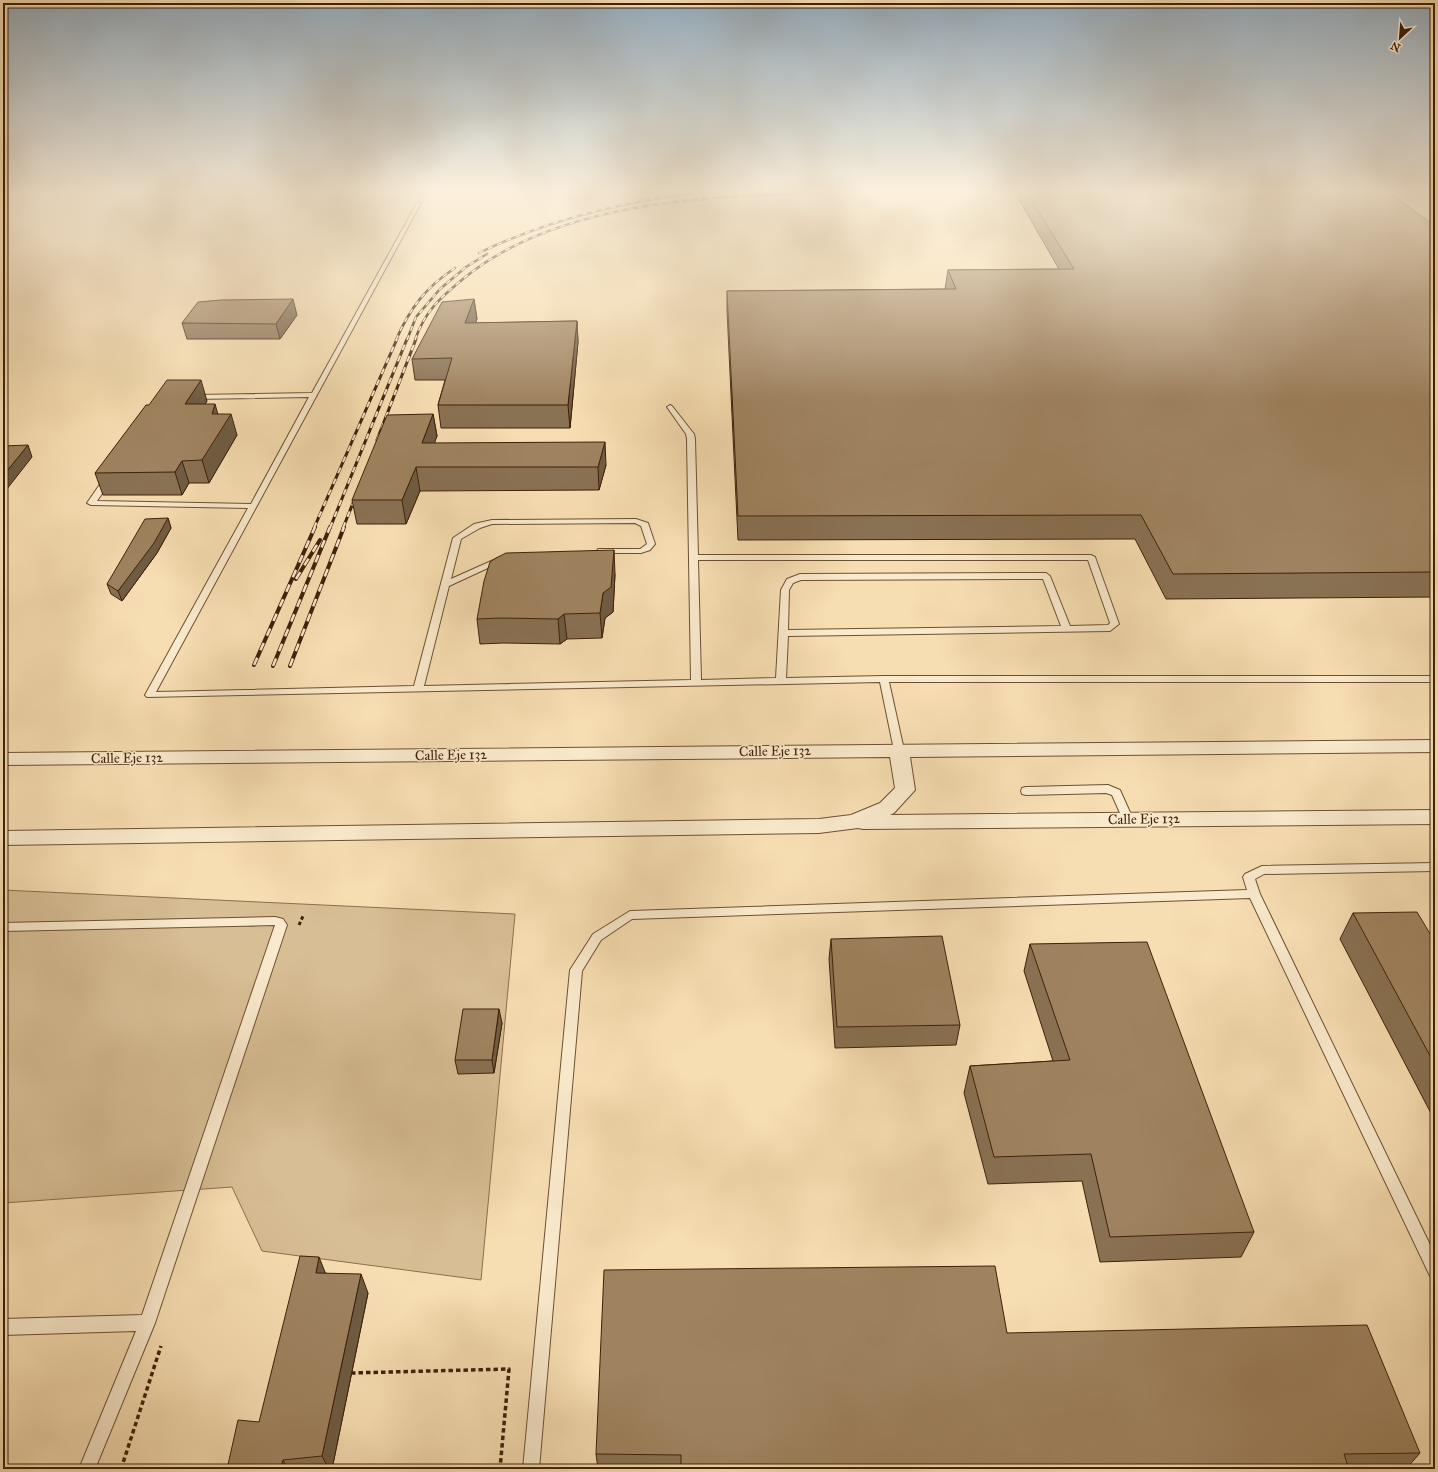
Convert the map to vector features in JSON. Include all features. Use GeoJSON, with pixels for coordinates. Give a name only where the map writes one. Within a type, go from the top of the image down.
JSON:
{"type":"FeatureCollection","features":[{"type":"Feature","properties":{"kind":"street","name":"Calle Eje 132"},"geometry":{"type":"LineString","coordinates":[[3,759],[1435,746]]}},
{"type":"Feature","properties":{"kind":"street","name":"Calle Eje 132"},"geometry":{"type":"LineString","coordinates":[[854,822],[887,808],[905,790],[899,750]]}},
{"type":"Feature","properties":{"kind":"street","name":"Calle Eje 132"},"geometry":{"type":"LineString","coordinates":[[3,838],[819,826],[854,822],[1435,816]]}},
{"type":"Feature","properties":{"kind":"lane"},"geometry":{"type":"LineString","coordinates":[[386,262],[150,695],[884,679],[1435,679]]}},
{"type":"Feature","properties":{"kind":"lane"},"geometry":{"type":"LineString","coordinates":[[184,397],[314,395]]}},
{"type":"Feature","properties":{"kind":"lane"},"geometry":{"type":"LineString","coordinates":[[670,407],[692,439],[696,683]]}},
{"type":"Feature","properties":{"kind":"lane"},"geometry":{"type":"LineString","coordinates":[[114,472],[90,503],[253,506]]}},
{"type":"Feature","properties":{"kind":"lane"},"geometry":{"type":"LineString","coordinates":[[418,689],[457,538],[477,526],[492,522],[636,521],[645,525],[651,544],[647,548],[641,550],[595,552]]}},
{"type":"Feature","properties":{"kind":"lane"},"geometry":{"type":"LineString","coordinates":[[445,585],[510,556]]}},
{"type":"Feature","properties":{"kind":"lane"},"geometry":{"type":"LineString","coordinates":[[694,558],[1091,557],[1115,624],[1110,628],[783,633]]}},
{"type":"Feature","properties":{"kind":"lane"},"geometry":{"type":"LineString","coordinates":[[781,681],[785,590],[790,581],[800,577],[1046,576],[1067,629]]}},
{"type":"Feature","properties":{"kind":"lane"},"geometry":{"type":"LineString","coordinates":[[884,679],[899,750]]}},
{"type":"Feature","properties":{"kind":"lane"},"geometry":{"type":"LineString","coordinates":[[1026,792],[1108,789],[1116,793],[1128,819]]}},
{"type":"Feature","properties":{"kind":"lane"},"geometry":{"type":"LineString","coordinates":[[1435,867],[1262,870],[1249,877],[1254,894],[1435,1271]]}},
{"type":"Feature","properties":{"kind":"lane"},"geometry":{"type":"LineString","coordinates":[[531,1469],[576,970],[597,937],[630,915],[1254,894]]}},
{"type":"Feature","properties":{"kind":"lane"},"geometry":{"type":"LineString","coordinates":[[3,927],[276,921],[281,925],[147,1323],[87,1469]]}},
{"type":"Feature","properties":{"kind":"lane"},"geometry":{"type":"LineString","coordinates":[[3,1327],[147,1323]]}},
{"type":"Feature","properties":{"kind":"path"},"geometry":{"type":"LineString","coordinates":[[351,1373],[509,1369],[500,1469]]}},
{"type":"Feature","properties":{"kind":"shaded area"},"geometry":{"type":"Polygon","coordinates":[[[3,890],[515,914],[481,1280],[262,1251],[232,1187],[3,1203],[3,890]]]}},
{"type":"Feature","properties":{"kind":"building"},"geometry":{"type":"Polygon","coordinates":[[[1069,262],[1435,262],[1435,572],[1173,574],[1141,515],[738,516],[727,291],[956,289],[948,270],[1074,269],[1069,262]]]}},
{"type":"Feature","properties":{"kind":"building"},"geometry":{"type":"Polygon","coordinates":[[[293,299],[276,324],[182,323],[198,302],[221,300],[293,299]]]}},
{"type":"Feature","properties":{"kind":"building"},"geometry":{"type":"Polygon","coordinates":[[[474,299],[465,323],[577,321],[568,405],[438,405],[452,358],[412,359],[442,302],[474,299]]]}},
{"type":"Feature","properties":{"kind":"building"},"geometry":{"type":"Polygon","coordinates":[[[167,380],[201,380],[185,404],[215,404],[212,414],[231,414],[202,460],[182,461],[175,472],[95,473],[146,405],[149,405],[167,380]]]}},
{"type":"Feature","properties":{"kind":"building"},"geometry":{"type":"Polygon","coordinates":[[[433,414],[422,443],[605,442],[598,467],[416,467],[402,500],[352,500],[387,415],[433,414]]]}},
{"type":"Feature","properties":{"kind":"building"},"geometry":{"type":"Polygon","coordinates":[[[28,445],[3,476],[3,446],[28,445]]]}},
{"type":"Feature","properties":{"kind":"building"},"geometry":{"type":"Polygon","coordinates":[[[168,518],[154,543],[118,591],[107,584],[145,519],[168,518]]]}},
{"type":"Feature","properties":{"kind":"building"},"geometry":{"type":"Polygon","coordinates":[[[614,550],[611,587],[603,593],[600,613],[564,614],[558,619],[477,619],[484,581],[490,562],[496,558],[506,553],[614,550]]]}},
{"type":"Feature","properties":{"kind":"building"},"geometry":{"type":"Polygon","coordinates":[[[1417,912],[1435,942],[1435,1065],[1353,913],[1417,912]]]}},
{"type":"Feature","properties":{"kind":"building"},"geometry":{"type":"Polygon","coordinates":[[[942,936],[960,1025],[837,1027],[831,939],[942,936]]]}},
{"type":"Feature","properties":{"kind":"building"},"geometry":{"type":"Polygon","coordinates":[[[1147,942],[1254,1232],[1110,1237],[1091,1154],[994,1157],[970,1066],[1070,1060],[1030,944],[1147,942]]]}},
{"type":"Feature","properties":{"kind":"building"},"geometry":{"type":"Polygon","coordinates":[[[463,1009],[499,1009],[492,1060],[455,1060],[463,1009]]]}},
{"type":"Feature","properties":{"kind":"building"},"geometry":{"type":"Polygon","coordinates":[[[300,1256],[319,1257],[316,1273],[361,1274],[322,1456],[283,1460],[280,1469],[227,1469],[238,1420],[259,1422],[300,1256]]]}},
{"type":"Feature","properties":{"kind":"building"},"geometry":{"type":"Polygon","coordinates":[[[995,1266],[1007,1333],[1367,1325],[1420,1453],[1344,1454],[1349,1469],[681,1469],[681,1455],[596,1454],[604,1270],[995,1266]]]}},
{"type":"Feature","properties":{"kind":"railway"},"geometry":{"type":"LineString","coordinates":[[407,340],[416,317],[440,289],[475,262]]}},
{"type":"Feature","properties":{"kind":"railway"},"geometry":{"type":"LineString","coordinates":[[415,340],[423,321],[440,299],[463,279],[488,262]]}},
{"type":"Feature","properties":{"kind":"railway"},"geometry":{"type":"LineString","coordinates":[[396,340],[401,328],[420,299],[445,275],[455,268]]}},
{"type":"Feature","properties":{"kind":"railway"},"geometry":{"type":"LineString","coordinates":[[314,528],[397,339]]}},
{"type":"Feature","properties":{"kind":"railway"},"geometry":{"type":"LineString","coordinates":[[330,528],[407,339]]}},
{"type":"Feature","properties":{"kind":"railway"},"geometry":{"type":"LineString","coordinates":[[377,440],[416,339]]}},
{"type":"Feature","properties":{"kind":"railway"},"geometry":{"type":"LineString","coordinates":[[343,528],[357,493]]}},
{"type":"Feature","properties":{"kind":"railway"},"geometry":{"type":"LineString","coordinates":[[254,665],[315,527]]}},
{"type":"Feature","properties":{"kind":"railway"},"geometry":{"type":"LineString","coordinates":[[273,666],[330,527]]}},
{"type":"Feature","properties":{"kind":"railway"},"geometry":{"type":"LineString","coordinates":[[290,666],[344,527]]}},
{"type":"Feature","properties":{"kind":"railway"},"geometry":{"type":"LineString","coordinates":[[296,579],[320,540]]}}]}
